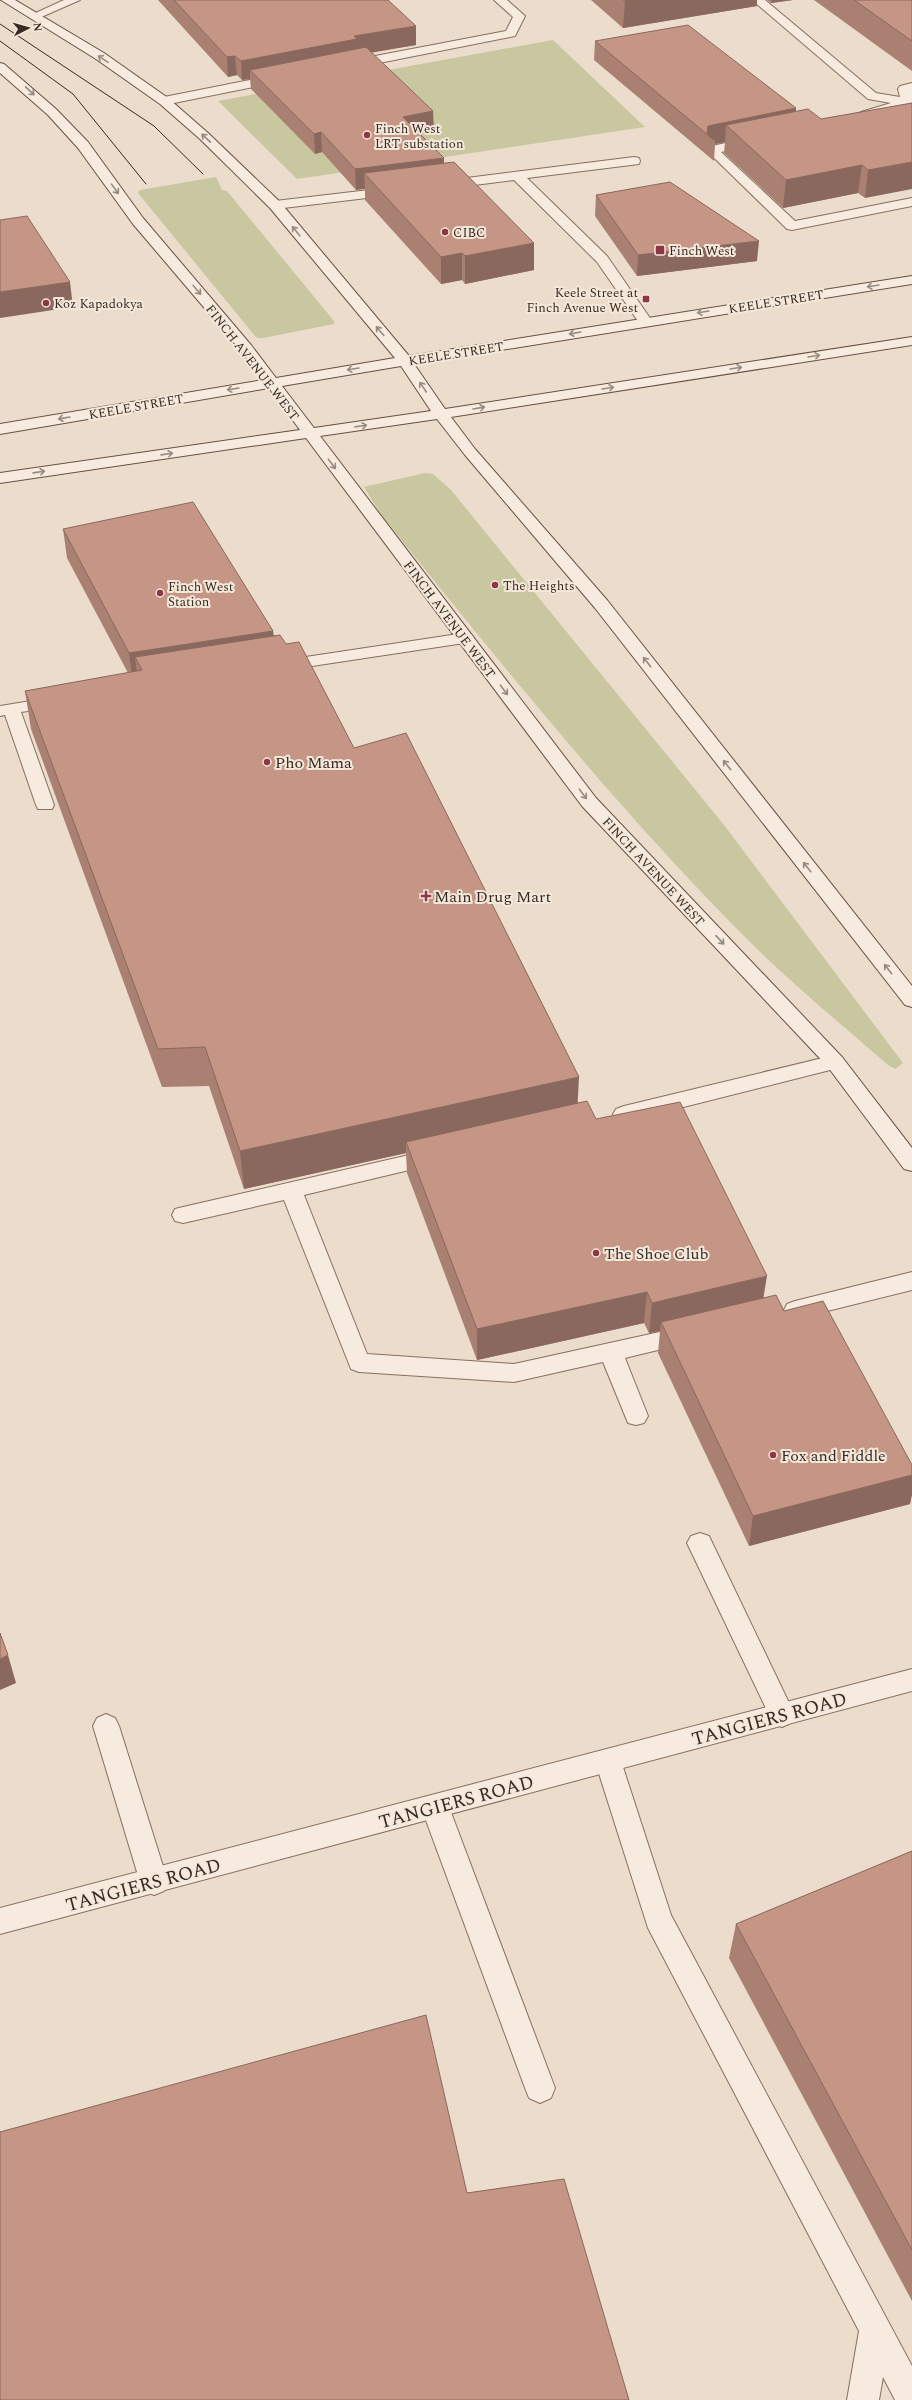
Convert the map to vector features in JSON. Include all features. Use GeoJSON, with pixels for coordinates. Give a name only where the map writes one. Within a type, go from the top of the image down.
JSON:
{"type":"FeatureCollection","features":[{"type":"Feature","properties":{"kind":"main road"},"geometry":{"type":"LineString","coordinates":[[7,0],[100,56],[164,101],[204,136],[275,205],[405,360],[441,414],[513,504],[600,604],[912,1000]]}},
{"type":"Feature","properties":{"kind":"main road"},"geometry":{"type":"LineString","coordinates":[[35,16],[74,0]]}},
{"type":"Feature","properties":{"kind":"main road"},"geometry":{"type":"LineString","coordinates":[[336,68],[511,34],[519,16],[500,0]]}},
{"type":"Feature","properties":{"kind":"main road"},"geometry":{"type":"LineString","coordinates":[[758,0],[872,96],[909,102]]}},
{"type":"Feature","properties":{"kind":"main road","name":"FINCH AVENUE WEST"},"geometry":{"type":"LineString","coordinates":[[0,67],[52,112],[82,145],[138,220],[246,348],[308,433],[589,802],[835,1062],[912,1163]]}},
{"type":"Feature","properties":{"kind":"main road"},"geometry":{"type":"LineString","coordinates":[[164,101],[290,77]]}},
{"type":"Feature","properties":{"kind":"main road"},"geometry":{"type":"LineString","coordinates":[[909,102],[904,89],[912,87]]}},
{"type":"Feature","properties":{"kind":"main road"},"geometry":{"type":"LineString","coordinates":[[850,120],[909,102]]}},
{"type":"Feature","properties":{"kind":"main road"},"geometry":{"type":"LineString","coordinates":[[766,139],[712,150],[792,226],[912,202]]}},
{"type":"Feature","properties":{"kind":"main road"},"geometry":{"type":"LineString","coordinates":[[430,187],[634,161]]}},
{"type":"Feature","properties":{"kind":"main road"},"geometry":{"type":"LineString","coordinates":[[517,176],[602,259],[645,321]]}},
{"type":"Feature","properties":{"kind":"main road"},"geometry":{"type":"LineString","coordinates":[[275,205],[406,190]]}},
{"type":"Feature","properties":{"kind":"main road","name":"KEELE STREET"},"geometry":{"type":"LineString","coordinates":[[0,429],[405,360],[912,280]]}},
{"type":"Feature","properties":{"kind":"main road"},"geometry":{"type":"LineString","coordinates":[[0,478],[441,414],[912,341]]}},
{"type":"Feature","properties":{"kind":"main road"},"geometry":{"type":"LineString","coordinates":[[261,669],[465,638]]}},
{"type":"Feature","properties":{"kind":"main road"},"geometry":{"type":"LineString","coordinates":[[45,805],[6,710],[74,699]]}},
{"type":"Feature","properties":{"kind":"main road"},"geometry":{"type":"LineString","coordinates":[[608,1118],[739,1087],[835,1062]]}},
{"type":"Feature","properties":{"kind":"main road"},"geometry":{"type":"LineString","coordinates":[[183,1215],[453,1153]]}},
{"type":"Feature","properties":{"kind":"main road"},"geometry":{"type":"LineString","coordinates":[[291,1190],[359,1363],[514,1373],[611,1353],[704,1331]]}},
{"type":"Feature","properties":{"kind":"main road"},"geometry":{"type":"LineString","coordinates":[[774,1315],[912,1281]]}},
{"type":"Feature","properties":{"kind":"main road"},"geometry":{"type":"LineString","coordinates":[[611,1353],[636,1416]]}},
{"type":"Feature","properties":{"kind":"main road"},"geometry":{"type":"LineString","coordinates":[[700,1543],[782,1715]]}},
{"type":"Feature","properties":{"kind":"main road","name":"TANGIERS ROAD"},"geometry":{"type":"LineString","coordinates":[[0,1921],[154,1882],[912,1680]]}},
{"type":"Feature","properties":{"kind":"main road"},"geometry":{"type":"LineString","coordinates":[[106,1726],[154,1882]]}},
{"type":"Feature","properties":{"kind":"main road"},"geometry":{"type":"LineString","coordinates":[[608,1761],[658,1919],[912,2399]]}},
{"type":"Feature","properties":{"kind":"main road"},"geometry":{"type":"LineString","coordinates":[[434,1807],[540,2088]]}},
{"type":"Feature","properties":{"kind":"main road"},"geometry":{"type":"LineString","coordinates":[[864,2400],[875,2328]]}},
{"type":"Feature","properties":{"kind":"green space"},"geometry":{"type":"Polygon","coordinates":[[[553,40],[645,127],[297,179],[218,101],[553,40]]]}},
{"type":"Feature","properties":{"kind":"green space"},"geometry":{"type":"Polygon","coordinates":[[[216,177],[222,190],[227,191],[334,321],[334,324],[263,338],[258,338],[255,336],[138,193],[140,190],[216,177]]]}},
{"type":"Feature","properties":{"kind":"green space"},"geometry":{"type":"Polygon","coordinates":[[[425,473],[433,474],[451,490],[724,825],[903,1063],[895,1069],[888,1065],[782,972],[699,890],[605,786],[514,679],[382,516],[364,487],[425,473]]]}},
{"type":"Feature","properties":{"kind":"building"},"geometry":{"type":"Polygon","coordinates":[[[174,0],[388,0],[416,26],[354,36],[357,39],[241,61],[235,56],[227,57],[174,0]]]}},
{"type":"Feature","properties":{"kind":"building"},"geometry":{"type":"Polygon","coordinates":[[[854,0],[912,0],[912,41],[854,0]]]}},
{"type":"Feature","properties":{"kind":"building"},"geometry":{"type":"Polygon","coordinates":[[[688,25],[796,108],[708,126],[707,133],[715,141],[595,41],[688,25]]]}},
{"type":"Feature","properties":{"kind":"building"},"geometry":{"type":"Polygon","coordinates":[[[366,47],[433,111],[403,117],[444,158],[355,169],[321,132],[314,134],[250,70],[366,47]]]}},
{"type":"Feature","properties":{"kind":"building"},"geometry":{"type":"Polygon","coordinates":[[[912,103],[912,162],[868,170],[862,165],[786,180],[726,125],[808,109],[821,119],[912,103]]]}},
{"type":"Feature","properties":{"kind":"building"},"geometry":{"type":"Polygon","coordinates":[[[454,162],[534,243],[465,256],[462,253],[441,257],[364,173],[454,162]]]}},
{"type":"Feature","properties":{"kind":"building"},"geometry":{"type":"Polygon","coordinates":[[[670,182],[759,241],[638,255],[596,195],[670,182]]]}},
{"type":"Feature","properties":{"kind":"building"},"geometry":{"type":"Polygon","coordinates":[[[27,216],[70,282],[0,292],[0,220],[27,216]]]}},
{"type":"Feature","properties":{"kind":"building","name":"Finch West Station"},"geometry":{"type":"Polygon","coordinates":[[[193,502],[273,631],[129,653],[63,529],[193,502]]]}},
{"type":"Feature","properties":{"kind":"building"},"geometry":{"type":"Polygon","coordinates":[[[280,635],[286,644],[299,642],[354,748],[406,733],[579,1077],[240,1151],[205,1047],[158,1049],[25,691],[142,670],[135,657],[280,635]]]}},
{"type":"Feature","properties":{"kind":"building"},"geometry":{"type":"Polygon","coordinates":[[[587,1101],[596,1119],[680,1102],[767,1276],[652,1303],[647,1292],[477,1329],[406,1142],[587,1101]]]}},
{"type":"Feature","properties":{"kind":"building"},"geometry":{"type":"Polygon","coordinates":[[[776,1295],[784,1311],[823,1301],[912,1465],[912,1475],[753,1516],[661,1322],[776,1295]]]}},
{"type":"Feature","properties":{"kind":"building"},"geometry":{"type":"Polygon","coordinates":[[[0,1633],[8,1655],[0,1659],[0,1633]]]}},
{"type":"Feature","properties":{"kind":"building"},"geometry":{"type":"Polygon","coordinates":[[[912,1851],[912,2250],[736,1924],[912,1851]]]}},
{"type":"Feature","properties":{"kind":"building"},"geometry":{"type":"Polygon","coordinates":[[[426,2015],[467,2193],[564,2179],[629,2400],[0,2400],[0,2132],[426,2015]]]}},
{"type":"Feature","properties":{"kind":"tram line"},"geometry":{"type":"LineString","coordinates":[[0,24],[154,126],[203,174]]}},
{"type":"Feature","properties":{"kind":"tram line"},"geometry":{"type":"LineString","coordinates":[[0,41],[73,94],[146,184]]}},
{"type":"Feature","properties":{"kind":"place","name":"Finch West LRT substation"},"geometry":{"type":"Point","coordinates":[367,135]}},
{"type":"Feature","properties":{"kind":"place","name":"CIBC"},"geometry":{"type":"Point","coordinates":[445,232]}},
{"type":"Feature","properties":{"kind":"place","name":"Finch West"},"geometry":{"type":"Point","coordinates":[660,250]}},
{"type":"Feature","properties":{"kind":"place","name":"Keele Street at Finch Avenue West"},"geometry":{"type":"Point","coordinates":[646,299]}},
{"type":"Feature","properties":{"kind":"place","name":"Koz Kapadokya"},"geometry":{"type":"Point","coordinates":[46,303]}},
{"type":"Feature","properties":{"kind":"place","name":"The Heights"},"geometry":{"type":"Point","coordinates":[495,585]}},
{"type":"Feature","properties":{"kind":"place","name":"Finch West Station"},"geometry":{"type":"Point","coordinates":[160,593]}},
{"type":"Feature","properties":{"kind":"place","name":"Pho Mama"},"geometry":{"type":"Point","coordinates":[267,762]}},
{"type":"Feature","properties":{"kind":"place","name":"Main Drug Mart"},"geometry":{"type":"Point","coordinates":[426,896]}},
{"type":"Feature","properties":{"kind":"place","name":"The Shoe Club"},"geometry":{"type":"Point","coordinates":[596,1253]}},
{"type":"Feature","properties":{"kind":"place","name":"Fox and Fiddle"},"geometry":{"type":"Point","coordinates":[773,1455]}}]}
